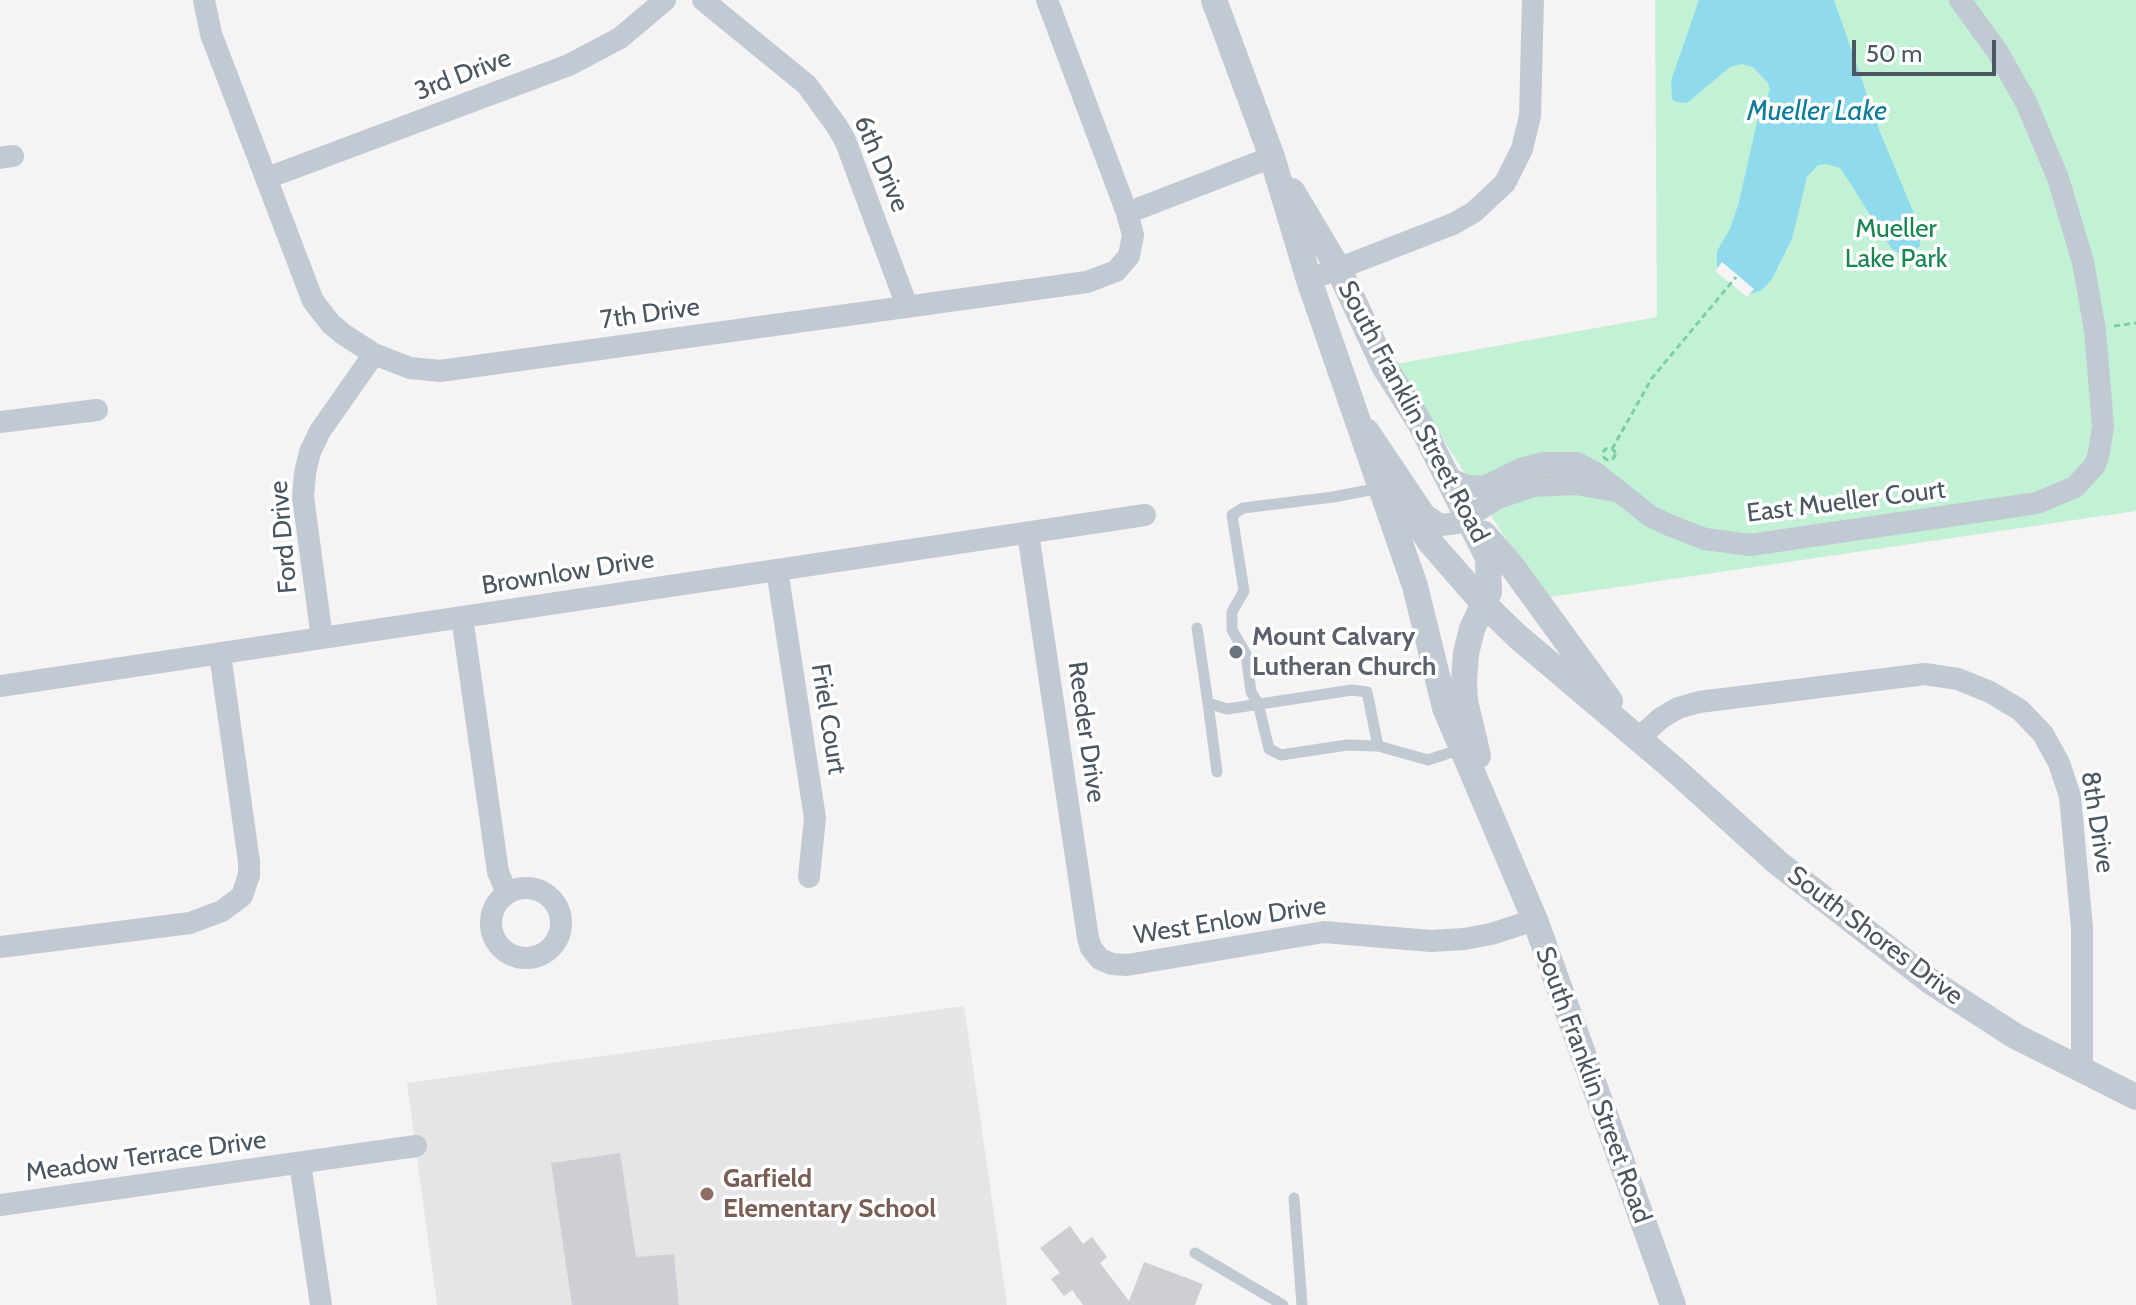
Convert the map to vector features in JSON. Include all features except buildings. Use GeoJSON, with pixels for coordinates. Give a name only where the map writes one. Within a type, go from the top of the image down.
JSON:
{"type":"FeatureCollection","features":[{"type":"Feature","properties":{"kind":"street","name":"7th Drive"},"geometry":{"type":"LineString","coordinates":[[204,0],[211,34],[313,301],[331,324],[374,354],[410,368],[440,371],[1072,285],[1116,271],[1129,256],[1133,235],[1047,0]]}},
{"type":"Feature","properties":{"kind":"street","name":"3rd Drive"},"geometry":{"type":"LineString","coordinates":[[267,178],[569,65],[620,38],[665,0]]}},
{"type":"Feature","properties":{"kind":"street","name":"6th Drive"},"geometry":{"type":"LineString","coordinates":[[703,0],[807,85],[836,125],[845,140],[907,306]]}},
{"type":"Feature","properties":{"kind":"street","name":"South Franklin Street Road"},"geometry":{"type":"LineString","coordinates":[[1214,0],[1272,157],[1309,280],[1415,586],[1436,680],[1461,749],[1535,920],[1673,1305]]}},
{"type":"Feature","properties":{"kind":"street"},"geometry":{"type":"LineString","coordinates":[[1309,280],[1453,224],[1474,212],[1505,183],[1522,149],[1530,116],[1533,0]]}},
{"type":"Feature","properties":{"kind":"street","name":"East Mueller Court"},"geometry":{"type":"LineString","coordinates":[[1449,478],[1466,486],[1484,487],[1531,466],[1565,461],[1587,467],[1650,516],[1687,533],[1750,545],[2037,503],[2063,494],[2087,476],[2095,465],[2102,439],[2101,385],[2089,296],[2074,230],[2058,178],[2026,102],[1997,51],[1960,0]]}},
{"type":"Feature","properties":{"kind":"street"},"geometry":{"type":"LineString","coordinates":[[1127,213],[1272,157]]}},
{"type":"Feature","properties":{"kind":"street","name":"South Franklin Street Road"},"geometry":{"type":"LineString","coordinates":[[1272,157],[1338,268],[1384,366],[1420,423],[1483,543],[1490,569],[1489,592],[1469,642],[1464,665],[1465,701],[1513,866]]}},
{"type":"Feature","properties":{"kind":"street","name":"Ford Drive"},"geometry":{"type":"LineString","coordinates":[[322,638],[303,497],[305,473],[320,431],[374,354]]}},
{"type":"Feature","properties":{"kind":"street"},"geometry":{"type":"LineString","coordinates":[[1350,402],[1425,515],[1433,521],[1449,525],[1469,516]]}},
{"type":"Feature","properties":{"kind":"street","name":"South Shores Drive"},"geometry":{"type":"LineString","coordinates":[[1350,402],[1410,514],[1449,566],[1517,636],[1639,738],[1778,863],[1930,981],[2015,1036],[2136,1097]]}},
{"type":"Feature","properties":{"kind":"street"},"geometry":{"type":"LineString","coordinates":[[0,422],[97,410]]}},
{"type":"Feature","properties":{"kind":"street","name":"East Mueller Court"},"geometry":{"type":"LineString","coordinates":[[1469,516],[1498,498],[1533,486],[1576,484],[1617,491]]}},
{"type":"Feature","properties":{"kind":"street","name":"Brownlow Drive"},"geometry":{"type":"LineString","coordinates":[[0,686],[1145,515]]}},
{"type":"Feature","properties":{"kind":"street","name":"South Shores Drive"},"geometry":{"type":"LineString","coordinates":[[1469,516],[1511,565],[1639,738]]}},
{"type":"Feature","properties":{"kind":"street","name":"Reeder Drive"},"geometry":{"type":"LineString","coordinates":[[1028,533],[1088,938]]}},
{"type":"Feature","properties":{"kind":"street","name":"Friel Court"},"geometry":{"type":"LineString","coordinates":[[777,570],[815,818],[809,877]]}},
{"type":"Feature","properties":{"kind":"street"},"geometry":{"type":"LineString","coordinates":[[462,617],[498,872],[507,893]]}},
{"type":"Feature","properties":{"kind":"street"},"geometry":{"type":"LineString","coordinates":[[1469,642],[1490,628],[1504,629],[1517,636]]}},
{"type":"Feature","properties":{"kind":"street"},"geometry":{"type":"LineString","coordinates":[[0,947],[190,923],[222,911],[242,896],[249,875],[249,862],[220,654]]}},
{"type":"Feature","properties":{"kind":"street","name":"8th Drive"},"geometry":{"type":"LineString","coordinates":[[1639,738],[1661,718],[1678,708],[1699,702],[1925,674],[1958,679],[1990,692],[2020,710],[2043,734],[2059,763],[2070,796],[2082,928],[2082,1071]]}},
{"type":"Feature","properties":{"kind":"street","name":"West Enlow Drive"},"geometry":{"type":"LineString","coordinates":[[1088,938],[1100,959],[1121,966],[1324,932],[1442,940],[1491,934],[1535,920]]}},
{"type":"Feature","properties":{"kind":"street","name":"Meadow Terrace Drive"},"geometry":{"type":"LineString","coordinates":[[0,1205],[416,1146]]}},
{"type":"Feature","properties":{"kind":"street","name":"Meadow Terrace Drive"},"geometry":{"type":"LineString","coordinates":[[300,1163],[321,1305]]}},
{"type":"Feature","properties":{"kind":"lane"},"geometry":{"type":"LineString","coordinates":[[1381,488],[1243,508],[1232,515],[1244,591],[1232,612],[1232,630],[1246,654],[1251,692],[1258,703],[1269,749],[1281,755],[1347,745],[1378,746],[1428,760],[1461,749]]}},
{"type":"Feature","properties":{"kind":"lane"},"geometry":{"type":"LineString","coordinates":[[1197,628],[1217,772]]}},
{"type":"Feature","properties":{"kind":"lane"},"geometry":{"type":"LineString","coordinates":[[1208,703],[1227,709],[1352,690],[1367,692],[1378,746]]}},
{"type":"Feature","properties":{"kind":"lane"},"geometry":{"type":"LineString","coordinates":[[1294,1198],[1302,1305]]}},
{"type":"Feature","properties":{"kind":"lane"},"geometry":{"type":"LineString","coordinates":[[1195,1253],[1283,1305]]}},
{"type":"Feature","properties":{"kind":"path"},"geometry":{"type":"LineString","coordinates":[[1612,449],[1652,378],[1736,277]]}},
{"type":"Feature","properties":{"kind":"shaded area","name":"Garfield Elementary School"},"geometry":{"type":"Polygon","coordinates":[[[964,1006],[1007,1305],[437,1305],[407,1083],[964,1006]]]}},
{"type":"Feature","properties":{"kind":"green space","name":"Mueller Lake Park"},"geometry":{"type":"Polygon","coordinates":[[[1655,0],[2136,0],[2136,511],[1543,598],[1396,364],[1657,317],[1655,0]]]}},
{"type":"Feature","properties":{"kind":"water","name":"Mueller Lake"},"geometry":{"type":"Polygon","coordinates":[[[1699,0],[1834,0],[1880,132],[1920,228],[1920,246],[1914,251],[1898,253],[1891,248],[1840,168],[1826,164],[1818,165],[1807,177],[1792,239],[1772,279],[1762,290],[1750,294],[1717,268],[1717,251],[1730,229],[1739,202],[1759,113],[1770,90],[1768,83],[1753,67],[1742,64],[1730,67],[1687,103],[1672,99],[1671,81],[1699,0]]]}},
{"type":"Feature","properties":{"kind":"pier"},"geometry":{"type":"Polygon","coordinates":[[[1722,262],[1754,289],[1747,297],[1715,271],[1722,262]]]}},
{"type":"Feature","properties":{"kind":"place","name":"Mount Calvary Lutheran Church"},"geometry":{"type":"Point","coordinates":[1236,652]}},
{"type":"Feature","properties":{"kind":"place","name":"Garfield Elementary School"},"geometry":{"type":"Point","coordinates":[707,1194]}}]}
